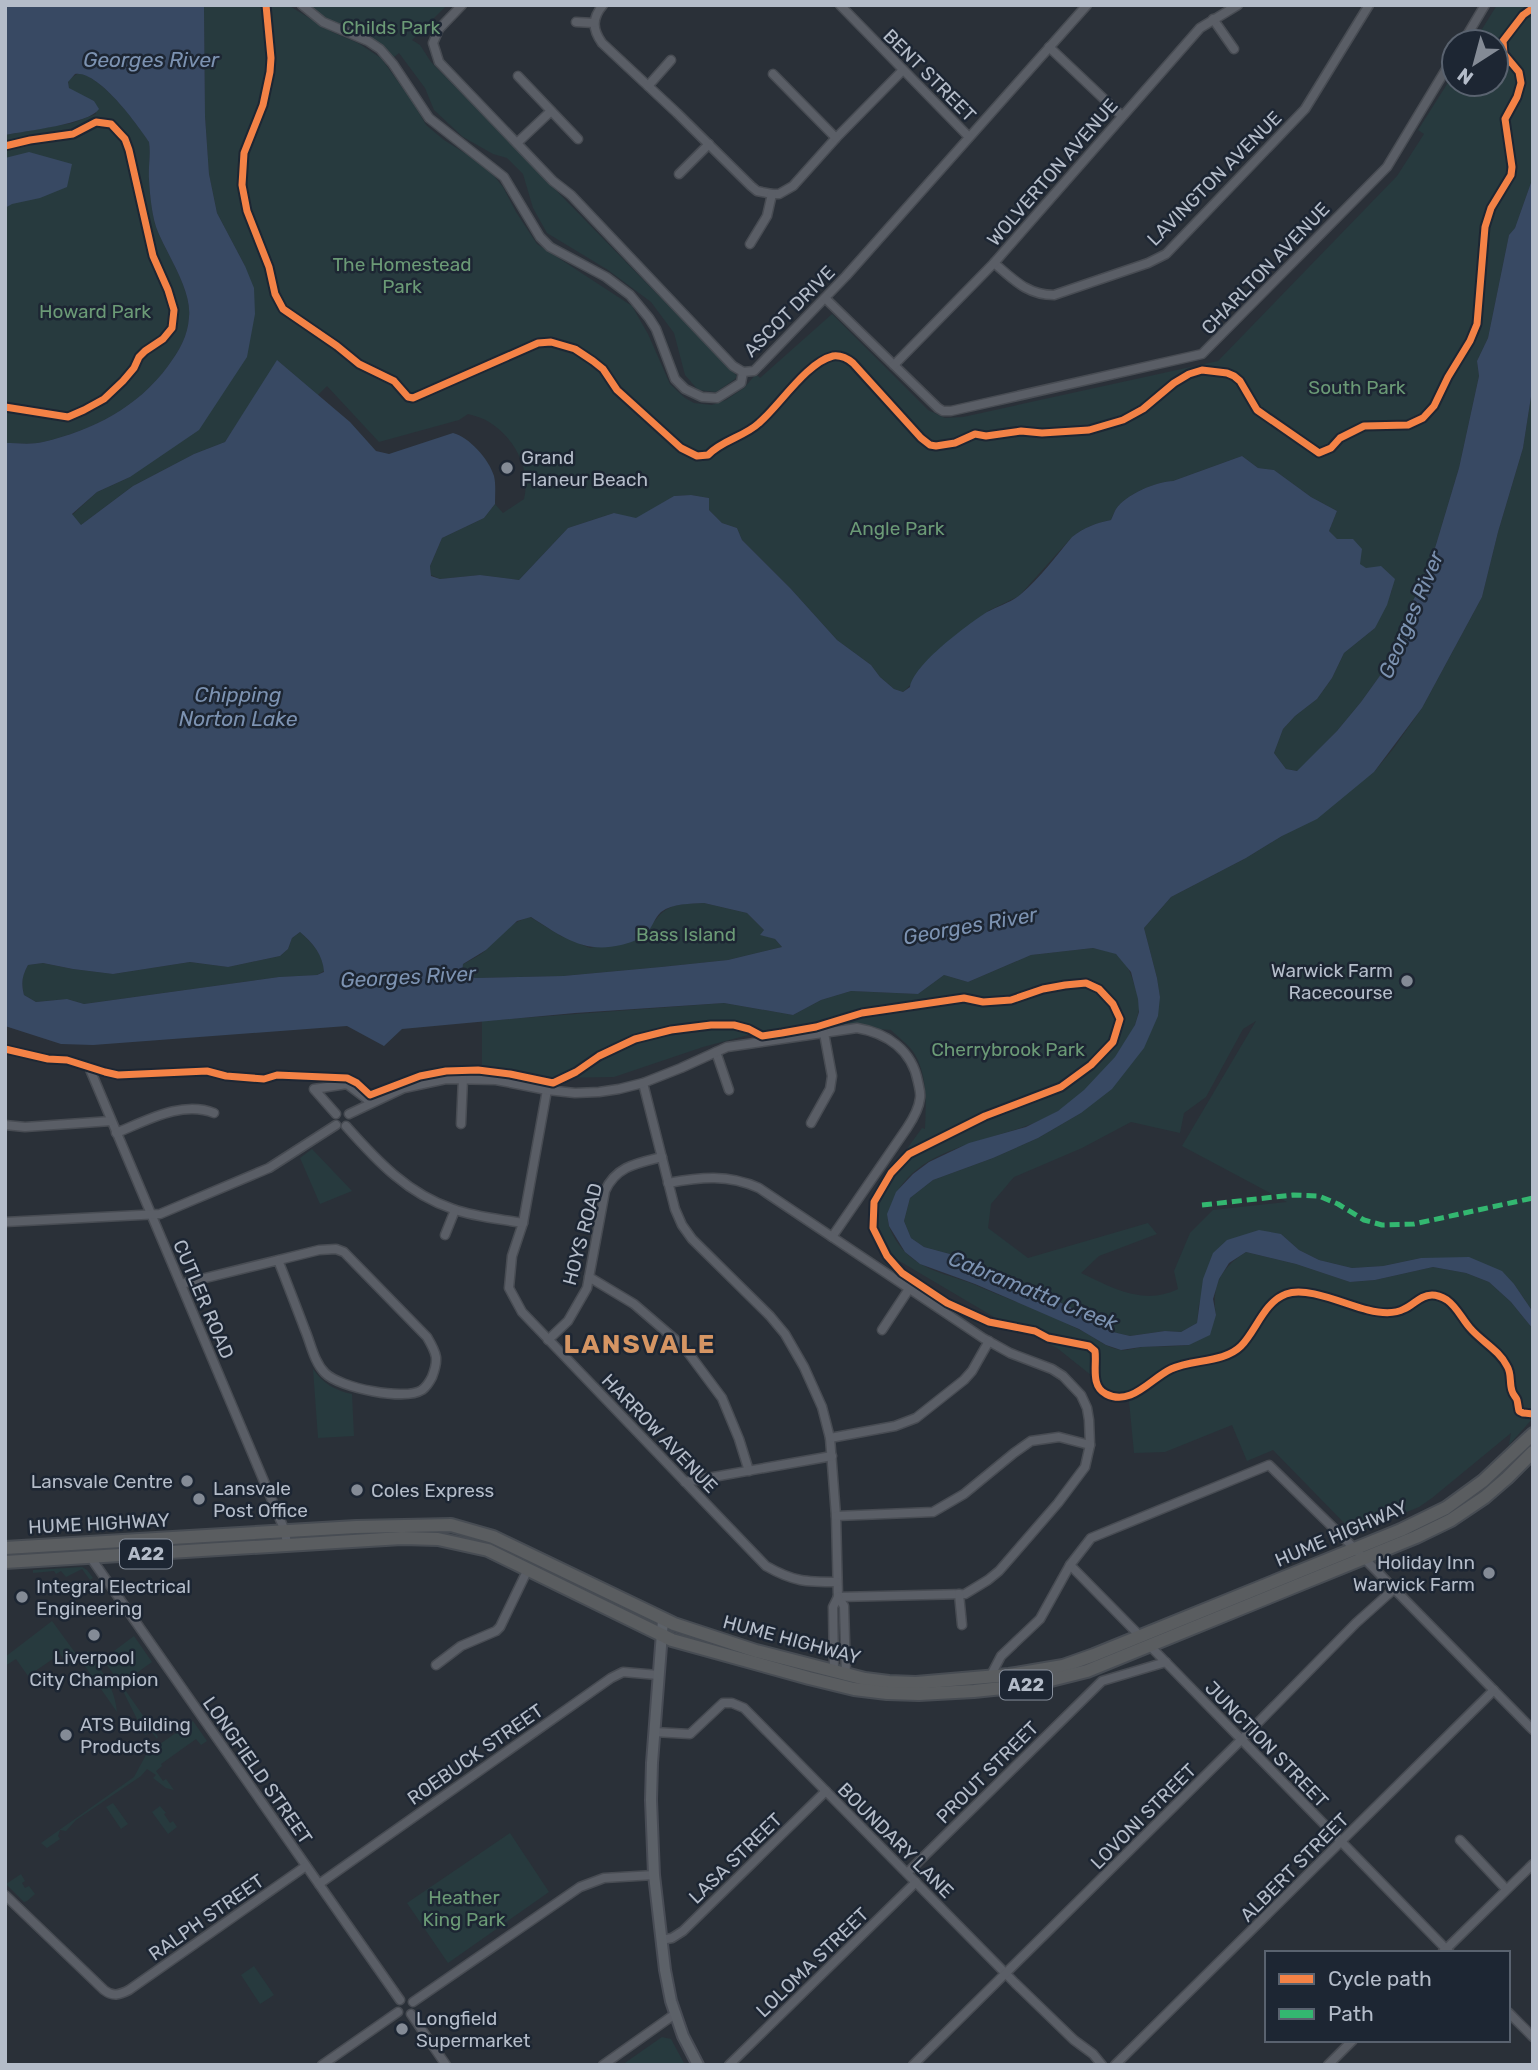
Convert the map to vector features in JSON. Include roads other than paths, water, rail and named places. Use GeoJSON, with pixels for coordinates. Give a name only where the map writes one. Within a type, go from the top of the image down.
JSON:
{"type":"FeatureCollection","features":[{"type":"Feature","properties":{"kind":"highway","name":"HUME HIGHWAY"},"geometry":{"type":"LineString","coordinates":[[5,1548],[356,1527],[451,1525],[493,1537],[663,1620],[718,1639],[840,1674],[877,1681],[947,1681],[1028,1673],[1063,1666],[1401,1530],[1446,1508],[1483,1481],[1533,1434]]}},
{"type":"Feature","properties":{"kind":"highway","name":"HUME HIGHWAY"},"geometry":{"type":"LineString","coordinates":[[5,1562],[402,1538],[438,1539],[480,1547],[661,1635],[700,1648],[869,1692],[903,1694],[974,1691],[1048,1682],[1087,1671],[1416,1537],[1451,1520],[1485,1497],[1533,1452]]}},
{"type":"Feature","properties":{"kind":"main road"},"geometry":{"type":"LineString","coordinates":[[663,1620],[657,1675],[651,1800],[654,1875],[668,1988],[675,2014],[698,2065]]}},
{"type":"Feature","properties":{"kind":"street"},"geometry":{"type":"LineString","coordinates":[[302,5],[323,22],[369,41],[380,49],[429,118],[504,177],[540,237],[550,247],[606,276],[630,295],[656,329],[675,379],[685,389],[702,397],[717,398],[741,383],[743,372]]}},
{"type":"Feature","properties":{"kind":"street","name":"ASCOT DRIVE"},"geometry":{"type":"LineString","coordinates":[[462,5],[439,29],[433,43],[439,62],[627,253],[733,366],[743,372],[754,371],[825,298],[1087,5]]}},
{"type":"Feature","properties":{"kind":"street"},"geometry":{"type":"LineString","coordinates":[[603,5],[594,23],[594,30],[601,43],[757,191],[772,194],[786,191],[793,186],[903,70]]}},
{"type":"Feature","properties":{"kind":"street","name":"BENT STREET"},"geometry":{"type":"LineString","coordinates":[[839,5],[970,137]]}},
{"type":"Feature","properties":{"kind":"street","name":"WOLVERTON AVENUE"},"geometry":{"type":"LineString","coordinates":[[894,365],[994,263],[1200,28],[1238,5]]}},
{"type":"Feature","properties":{"kind":"street","name":"LAVINGTON AVENUE"},"geometry":{"type":"LineString","coordinates":[[994,263],[1027,290],[1040,295],[1054,295],[1148,264],[1166,254],[1305,109],[1369,5]]}},
{"type":"Feature","properties":{"kind":"street"},"geometry":{"type":"LineString","coordinates":[[1471,28],[1485,5]]}},
{"type":"Feature","properties":{"kind":"street"},"geometry":{"type":"LineString","coordinates":[[1213,19],[1234,49]]}},
{"type":"Feature","properties":{"kind":"street"},"geometry":{"type":"LineString","coordinates":[[576,22],[594,23]]}},
{"type":"Feature","properties":{"kind":"street"},"geometry":{"type":"LineString","coordinates":[[1049,47],[1122,116]]}},
{"type":"Feature","properties":{"kind":"street"},"geometry":{"type":"LineString","coordinates":[[648,86],[671,60]]}},
{"type":"Feature","properties":{"kind":"street"},"geometry":{"type":"LineString","coordinates":[[774,74],[836,138]]}},
{"type":"Feature","properties":{"kind":"street"},"geometry":{"type":"LineString","coordinates":[[518,76],[578,139]]}},
{"type":"Feature","properties":{"kind":"street","name":"CHARLTON AVENUE"},"geometry":{"type":"LineString","coordinates":[[894,365],[943,411],[1202,354],[1387,167],[1440,79]]}},
{"type":"Feature","properties":{"kind":"street"},"geometry":{"type":"LineString","coordinates":[[517,143],[551,111]]}},
{"type":"Feature","properties":{"kind":"street"},"geometry":{"type":"LineString","coordinates":[[679,174],[709,144]]}},
{"type":"Feature","properties":{"kind":"street"},"geometry":{"type":"LineString","coordinates":[[750,244],[767,216],[772,194]]}},
{"type":"Feature","properties":{"kind":"street"},"geometry":{"type":"LineString","coordinates":[[825,298],[894,365]]}},
{"type":"Feature","properties":{"kind":"street"},"geometry":{"type":"LineString","coordinates":[[349,1114],[417,1084],[439,1080],[496,1080],[547,1090],[599,1092],[643,1083],[727,1047],[857,1028],[874,1031],[895,1042],[908,1057],[917,1075],[920,1097],[915,1115],[907,1128],[832,1237]]}},
{"type":"Feature","properties":{"kind":"street"},"geometry":{"type":"LineString","coordinates":[[811,1123],[830,1089],[832,1076],[824,1032]]}},
{"type":"Feature","properties":{"kind":"street"},"geometry":{"type":"LineString","coordinates":[[716,1052],[729,1090]]}},
{"type":"Feature","properties":{"kind":"street","name":"CUTLER ROAD"},"geometry":{"type":"LineString","coordinates":[[89,1067],[285,1531],[287,1545]]}},
{"type":"Feature","properties":{"kind":"street"},"geometry":{"type":"LineString","coordinates":[[460,1124],[463,1078]]}},
{"type":"Feature","properties":{"kind":"street"},"geometry":{"type":"LineString","coordinates":[[643,1083],[679,1219],[692,1239],[771,1316],[785,1334],[822,1407],[832,1456],[838,1597],[844,1606],[840,1674]]}},
{"type":"Feature","properties":{"kind":"street"},"geometry":{"type":"LineString","coordinates":[[336,1114],[314,1089],[347,1084],[370,1103]]}},
{"type":"Feature","properties":{"kind":"street","name":"HARROW AVENUE"},"geometry":{"type":"LineString","coordinates":[[547,1090],[523,1223],[512,1256],[509,1288],[522,1312],[766,1566],[787,1577],[805,1582],[837,1582]]}},
{"type":"Feature","properties":{"kind":"street"},"geometry":{"type":"LineString","coordinates":[[116,1133],[169,1112],[195,1109],[214,1113]]}},
{"type":"Feature","properties":{"kind":"street"},"geometry":{"type":"LineString","coordinates":[[342,1111],[349,1114],[350,1122],[346,1126],[341,1127],[334,1121],[336,1114],[342,1111]]}},
{"type":"Feature","properties":{"kind":"street"},"geometry":{"type":"LineString","coordinates":[[5,1125],[25,1127],[111,1121]]}},
{"type":"Feature","properties":{"kind":"street"},"geometry":{"type":"LineString","coordinates":[[5,1222],[160,1214],[269,1168],[337,1125]]}},
{"type":"Feature","properties":{"kind":"street"},"geometry":{"type":"LineString","coordinates":[[346,1126],[394,1176],[423,1198],[455,1210],[523,1223]]}},
{"type":"Feature","properties":{"kind":"street","name":"HOYS ROAD"},"geometry":{"type":"LineString","coordinates":[[548,1340],[568,1321],[587,1288],[609,1182],[623,1169],[662,1157]]}},
{"type":"Feature","properties":{"kind":"street"},"geometry":{"type":"LineString","coordinates":[[668,1183],[710,1177],[725,1178],[759,1188],[989,1341],[1010,1353],[1052,1369],[1072,1384],[1087,1408],[1090,1445],[1085,1467],[1018,1549],[988,1580],[965,1594],[838,1597]]}},
{"type":"Feature","properties":{"kind":"street"},"geometry":{"type":"LineString","coordinates":[[446,1236],[455,1210]]}},
{"type":"Feature","properties":{"kind":"street"},"geometry":{"type":"LineString","coordinates":[[181,1284],[278,1260],[337,1249],[349,1256],[427,1337],[435,1351],[437,1363],[430,1381],[422,1390],[410,1394],[350,1387],[332,1379],[318,1364],[278,1260]]}},
{"type":"Feature","properties":{"kind":"street"},"geometry":{"type":"LineString","coordinates":[[589,1277],[634,1304],[684,1347],[722,1398],[749,1471]]}},
{"type":"Feature","properties":{"kind":"street"},"geometry":{"type":"LineString","coordinates":[[882,1330],[909,1289]]}},
{"type":"Feature","properties":{"kind":"street"},"geometry":{"type":"LineString","coordinates":[[830,1438],[895,1426],[916,1418],[964,1380],[989,1341]]}},
{"type":"Feature","properties":{"kind":"street"},"geometry":{"type":"LineString","coordinates":[[836,1516],[933,1512],[964,1493],[1031,1441],[1059,1437],[1090,1445]]}},
{"type":"Feature","properties":{"kind":"street"},"geometry":{"type":"LineString","coordinates":[[685,1482],[832,1456]]}},
{"type":"Feature","properties":{"kind":"street"},"geometry":{"type":"LineString","coordinates":[[990,1677],[1001,1656],[1040,1619],[1070,1565],[1085,1544],[1098,1534],[1269,1465],[1365,1558],[1533,1730]]}},
{"type":"Feature","properties":{"kind":"street","name":"LONGFIELD STREET"},"geometry":{"type":"LineString","coordinates":[[91,1558],[400,2000]]}},
{"type":"Feature","properties":{"kind":"street"},"geometry":{"type":"LineString","coordinates":[[1070,1565],[1140,1636]]}},
{"type":"Feature","properties":{"kind":"street"},"geometry":{"type":"LineString","coordinates":[[436,1665],[461,1646],[500,1627],[528,1569]]}},
{"type":"Feature","properties":{"kind":"street","name":"LOVONI STREET"},"geometry":{"type":"LineString","coordinates":[[913,2065],[1356,1623],[1394,1589]]}},
{"type":"Feature","properties":{"kind":"street"},"geometry":{"type":"LineString","coordinates":[[959,1594],[961,1625]]}},
{"type":"Feature","properties":{"kind":"street","name":"JUNCTION STREET"},"geometry":{"type":"LineString","coordinates":[[1150,1646],[1446,1951]]}},
{"type":"Feature","properties":{"kind":"street","name":"PROUT STREET"},"geometry":{"type":"LineString","coordinates":[[907,1873],[1102,1681],[1166,1662]]}},
{"type":"Feature","properties":{"kind":"street","name":"ROEBUCK STREET"},"geometry":{"type":"LineString","coordinates":[[319,1884],[611,1678],[623,1672],[657,1675]]}},
{"type":"Feature","properties":{"kind":"street","name":"ALBERT STREET"},"geometry":{"type":"LineString","coordinates":[[1115,2065],[1494,1690]]}},
{"type":"Feature","properties":{"kind":"street","name":"BOUNDARY LANE"},"geometry":{"type":"LineString","coordinates":[[654,1732],[690,1734],[723,1703],[744,1707],[1100,2064]]}},
{"type":"Feature","properties":{"kind":"street","name":"LASA STREET"},"geometry":{"type":"LineString","coordinates":[[661,1940],[683,1931],[826,1791]]}},
{"type":"Feature","properties":{"kind":"street"},"geometry":{"type":"LineString","coordinates":[[1460,1840],[1506,1889]]}},
{"type":"Feature","properties":{"kind":"street"},"geometry":{"type":"LineString","coordinates":[[1446,1951],[1533,1864]]}},
{"type":"Feature","properties":{"kind":"street","name":"RALPH STREET"},"geometry":{"type":"LineString","coordinates":[[5,1895],[104,1990],[114,1995],[123,1993],[306,1866]]}},
{"type":"Feature","properties":{"kind":"street"},"geometry":{"type":"LineString","coordinates":[[413,2002],[580,1887],[604,1878],[654,1875]]}},
{"type":"Feature","properties":{"kind":"street","name":"LOLOMA STREET"},"geometry":{"type":"LineString","coordinates":[[729,2065],[916,1882]]}},
{"type":"Feature","properties":{"kind":"street"},"geometry":{"type":"LineString","coordinates":[[408,1998],[413,2002],[414,2010],[411,2014],[405,2016],[398,2012],[400,2000],[408,1998]]}},
{"type":"Feature","properties":{"kind":"street"},"geometry":{"type":"LineString","coordinates":[[322,2065],[398,2012]]}},
{"type":"Feature","properties":{"kind":"street"},"geometry":{"type":"LineString","coordinates":[[411,2014],[446,2065]]}},
{"type":"Feature","properties":{"kind":"street"},"geometry":{"type":"LineString","coordinates":[[603,2065],[675,2014]]}},
{"type":"Feature","properties":{"kind":"street"},"geometry":{"type":"LineString","coordinates":[[1510,2014],[1533,2038]]}},
{"type":"Feature","properties":{"kind":"street"},"geometry":{"type":"LineString","coordinates":[[1328,2065],[1351,2042]]}},
{"type":"Feature","properties":{"kind":"water","name":"Chipping Norton Lake"},"geometry":{"type":"Polygon","coordinates":[[[5,5],[204,5],[205,116],[209,174],[217,213],[254,288],[255,314],[247,357],[199,430],[130,477],[97,492],[72,514],[81,525],[133,486],[194,454],[225,442],[277,360],[350,422],[376,451],[389,454],[453,433],[472,444],[483,456],[494,476],[495,504],[484,518],[442,538],[430,566],[431,576],[440,579],[480,575],[519,580],[568,528],[614,513],[636,518],[674,496],[709,498],[709,510],[722,523],[737,528],[742,540],[837,640],[871,665],[894,689],[903,692],[910,687],[921,667],[943,646],[987,612],[1021,594],[1072,537],[1091,526],[1111,520],[1116,509],[1126,499],[1150,486],[1173,481],[1242,456],[1258,468],[1274,470],[1311,497],[1337,511],[1329,531],[1337,539],[1353,539],[1362,549],[1360,564],[1366,568],[1381,566],[1395,579],[1387,605],[1375,628],[1344,653],[1332,678],[1317,699],[1283,729],[1274,753],[1286,769],[1297,771],[1337,731],[1384,670],[1389,653],[1404,628],[1408,610],[1432,558],[1459,468],[1479,376],[1477,361],[1488,338],[1509,235],[1515,228],[1533,177],[1533,384],[1523,448],[1482,597],[1422,708],[1374,772],[1317,819],[1171,897],[1144,928],[1157,978],[1160,997],[1158,1016],[1144,1048],[1112,1089],[1081,1113],[1038,1138],[933,1180],[910,1198],[904,1221],[911,1238],[924,1247],[961,1257],[1070,1307],[1113,1332],[1130,1336],[1165,1331],[1181,1332],[1197,1323],[1203,1279],[1213,1253],[1227,1240],[1259,1230],[1281,1234],[1299,1250],[1319,1260],[1352,1268],[1383,1266],[1421,1258],[1469,1257],[1502,1271],[1514,1284],[1533,1312],[1533,1329],[1511,1302],[1489,1282],[1466,1273],[1433,1267],[1375,1280],[1350,1282],[1296,1264],[1246,1252],[1229,1263],[1219,1279],[1213,1299],[1216,1315],[1210,1335],[1189,1345],[1121,1350],[975,1284],[920,1264],[905,1252],[889,1226],[887,1214],[896,1192],[913,1174],[929,1162],[969,1143],[1026,1127],[1058,1111],[1084,1090],[1115,1057],[1135,1025],[1139,1012],[1131,972],[1116,954],[1093,948],[1031,955],[968,982],[944,975],[918,994],[851,991],[821,1000],[793,1015],[724,1003],[575,1013],[402,1029],[384,1046],[347,1026],[93,1045],[61,1044],[5,1026],[5,443],[34,443],[61,437],[96,424],[128,405],[156,381],[179,349],[185,337],[189,307],[183,285],[154,220],[149,180],[149,142],[105,89],[95,80],[75,74],[68,82],[69,88],[94,101],[99,109],[70,123],[5,135],[5,5]],[[704,903],[682,904],[666,909],[659,914],[648,932],[637,940],[607,947],[573,942],[531,917],[517,921],[486,950],[463,964],[462,973],[475,978],[563,976],[728,960],[782,947],[775,939],[760,935],[764,930],[747,913],[704,903]],[[300,932],[292,938],[288,949],[280,956],[228,967],[190,962],[113,974],[43,963],[28,965],[23,980],[24,995],[36,1002],[67,999],[84,1004],[324,972],[322,960],[316,950],[300,932]]]}},
{"type":"Feature","properties":{"kind":"water"},"geometry":{"type":"Polygon","coordinates":[[[29,152],[72,164],[67,187],[5,208],[5,158],[29,152]]]}},
{"type":"Feature","properties":{"kind":"place","name":"Grand Flaneur Beach"},"geometry":{"type":"Point","coordinates":[507,468]}},
{"type":"Feature","properties":{"kind":"place","name":"Warwick Farm Racecourse"},"geometry":{"type":"Point","coordinates":[1407,981]}},
{"type":"Feature","properties":{"kind":"place","name":"Lansvale Centre"},"geometry":{"type":"Point","coordinates":[187,1481]}},
{"type":"Feature","properties":{"kind":"place","name":"Coles Express"},"geometry":{"type":"Point","coordinates":[357,1490]}},
{"type":"Feature","properties":{"kind":"place","name":"Lansvale Post Office"},"geometry":{"type":"Point","coordinates":[199,1499]}},
{"type":"Feature","properties":{"kind":"place","name":"Holiday Inn Warwick Farm"},"geometry":{"type":"Point","coordinates":[1489,1573]}},
{"type":"Feature","properties":{"kind":"place","name":"Integral Electrical Engineering"},"geometry":{"type":"Point","coordinates":[22,1597]}},
{"type":"Feature","properties":{"kind":"place","name":"Liverpool City Champion"},"geometry":{"type":"Point","coordinates":[94,1635]}},
{"type":"Feature","properties":{"kind":"place","name":"ATS Building Products"},"geometry":{"type":"Point","coordinates":[66,1735]}},
{"type":"Feature","properties":{"kind":"place","name":"Longfield Supermarket"},"geometry":{"type":"Point","coordinates":[402,2029]}},
{"type":"Feature","properties":{"kind":"district","name":"LANSVALE"},"geometry":{"type":"Point","coordinates":[640,1344]}},
{"type":"Feature","properties":{"kind":"park label","name":"Childs Park"},"geometry":{"type":"Point","coordinates":[391,27]}},
{"type":"Feature","properties":{"kind":"park label","name":"The Homestead Park"},"geometry":{"type":"Point","coordinates":[402,275]}},
{"type":"Feature","properties":{"kind":"park label","name":"Howard Park"},"geometry":{"type":"Point","coordinates":[95,311]}},
{"type":"Feature","properties":{"kind":"park label","name":"South Park"},"geometry":{"type":"Point","coordinates":[1357,387]}},
{"type":"Feature","properties":{"kind":"park label","name":"Angle Park"},"geometry":{"type":"Point","coordinates":[897,528]}},
{"type":"Feature","properties":{"kind":"park label","name":"Bass Island"},"geometry":{"type":"Point","coordinates":[686,934]}},
{"type":"Feature","properties":{"kind":"park label","name":"Cherrybrook Park"},"geometry":{"type":"Point","coordinates":[1008,1049]}},
{"type":"Feature","properties":{"kind":"park label","name":"Heather King Park"},"geometry":{"type":"Point","coordinates":[464,1908]}},
{"type":"Feature","properties":{"kind":"water label","name":"Georges River"},"geometry":{"type":"Point","coordinates":[151,60]}},
{"type":"Feature","properties":{"kind":"water label","name":"Georges River"},"geometry":{"type":"Point","coordinates":[1411,615]}},
{"type":"Feature","properties":{"kind":"water label","name":"Georges River"},"geometry":{"type":"Point","coordinates":[970,926]}},
{"type":"Feature","properties":{"kind":"water label","name":"Georges River"},"geometry":{"type":"Point","coordinates":[408,977]}},
{"type":"Feature","properties":{"kind":"water label","name":"Cabramatta Creek"},"geometry":{"type":"Point","coordinates":[1033,1291]}}]}
